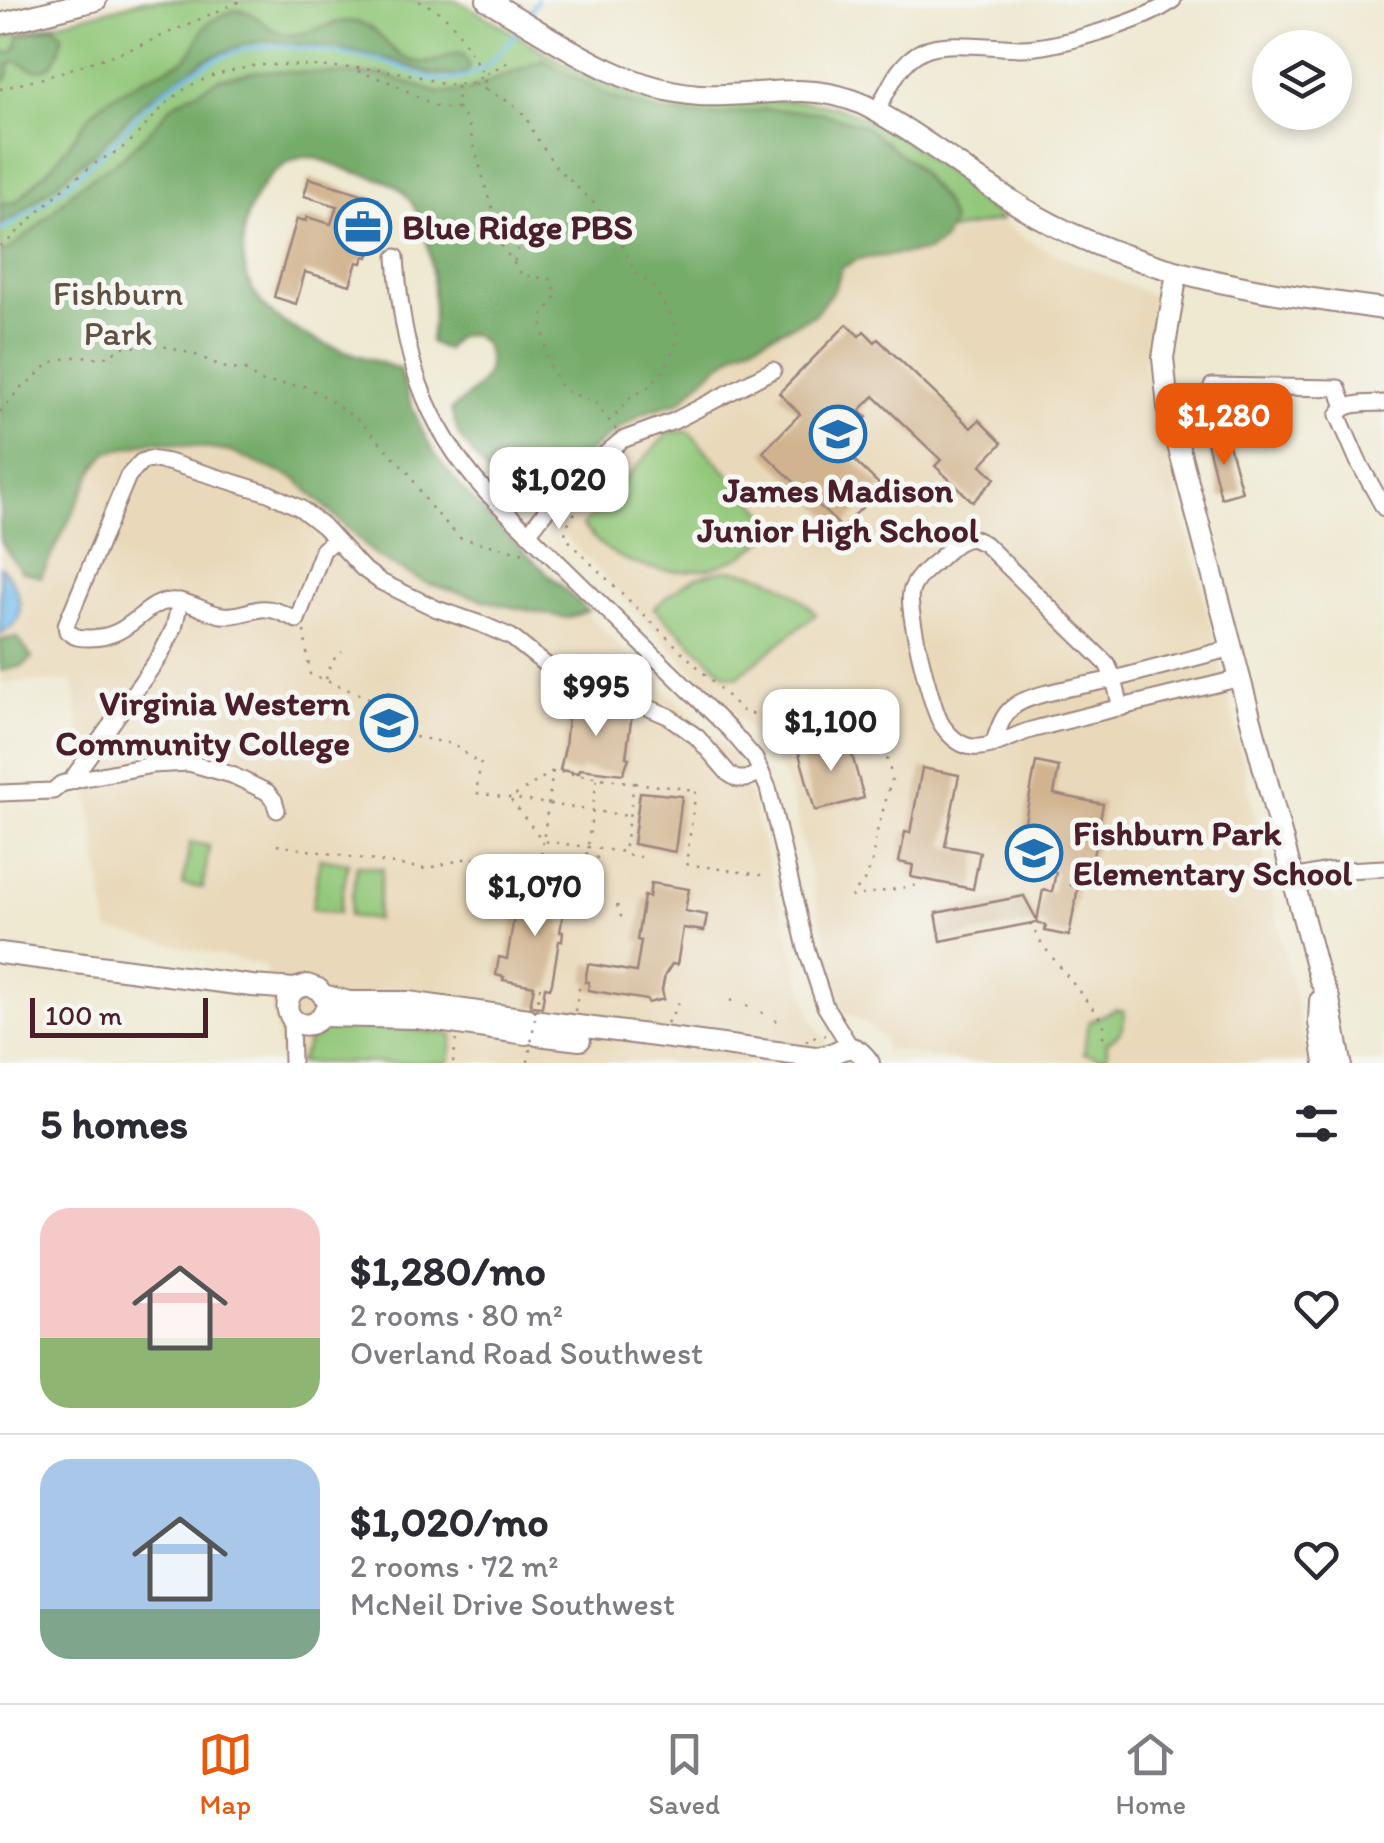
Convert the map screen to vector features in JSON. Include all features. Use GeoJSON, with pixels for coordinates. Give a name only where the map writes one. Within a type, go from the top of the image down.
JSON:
{"type":"FeatureCollection","features":[{"type":"Feature","properties":{"kind":"main road"},"geometry":{"type":"LineString","coordinates":[[0,24],[96,0]]}},
{"type":"Feature","properties":{"kind":"main road"},"geometry":{"type":"LineString","coordinates":[[487,0],[604,69],[649,86],[702,95],[792,90],[848,98],[937,148],[1048,222],[1157,267],[1384,309]]}},
{"type":"Feature","properties":{"kind":"main road"},"geometry":{"type":"LineString","coordinates":[[1177,272],[1166,330],[1164,378],[1168,407],[1319,977],[1330,999],[1342,1063]]}},
{"type":"Feature","properties":{"kind":"main road"},"geometry":{"type":"LineString","coordinates":[[0,952],[252,986],[291,1004],[302,1024],[320,1011],[349,1002],[408,1002],[533,1027],[768,1063]]}},
{"type":"Feature","properties":{"kind":"main road"},"geometry":{"type":"LineString","coordinates":[[1319,977],[1324,1063]]}},
{"type":"Feature","properties":{"kind":"main road"},"geometry":{"type":"LineString","coordinates":[[291,1004],[300,986],[312,986],[320,1011]]}},
{"type":"Feature","properties":{"kind":"main road"},"geometry":{"type":"LineString","coordinates":[[1320,1001],[1332,1063]]}},
{"type":"Feature","properties":{"kind":"main road"},"geometry":{"type":"LineString","coordinates":[[533,1027],[826,1058],[838,1048],[851,1048],[862,1053],[869,1063]]}},
{"type":"Feature","properties":{"kind":"street"},"geometry":{"type":"LineString","coordinates":[[877,111],[902,67],[912,56],[930,47],[1020,48],[1054,44],[1147,16],[1173,0]]}},
{"type":"Feature","properties":{"kind":"street"},"geometry":{"type":"LineString","coordinates":[[396,258],[399,308],[419,385],[436,426],[470,476],[755,758],[768,788],[806,948],[825,1006],[851,1048]]}},
{"type":"Feature","properties":{"kind":"street"},"geometry":{"type":"LineString","coordinates":[[528,534],[562,491],[622,440],[674,421],[773,370]]}},
{"type":"Feature","properties":{"kind":"street"},"geometry":{"type":"LineString","coordinates":[[1212,386],[1338,388],[1346,407]]}},
{"type":"Feature","properties":{"kind":"street"},"geometry":{"type":"LineString","coordinates":[[1383,507],[1338,415],[1346,407],[1384,403]]}},
{"type":"Feature","properties":{"kind":"street"},"geometry":{"type":"LineString","coordinates":[[335,539],[324,550],[297,620],[264,608],[242,615],[221,615],[172,600],[158,604],[122,632],[100,638],[76,638],[66,628],[128,476],[140,462],[168,462],[268,493],[300,508],[335,539],[362,568],[400,593],[511,637],[575,685],[628,699],[668,716],[697,738],[737,779],[761,772]]}},
{"type":"Feature","properties":{"kind":"street"},"geometry":{"type":"LineString","coordinates":[[1121,708],[1107,664],[985,544],[972,538],[958,541],[918,580],[910,594],[916,634],[942,724],[962,744],[982,746],[1030,730],[1121,708],[1240,678]]}},
{"type":"Feature","properties":{"kind":"street"},"geometry":{"type":"LineString","coordinates":[[70,782],[160,656],[174,628],[180,601]]}},
{"type":"Feature","properties":{"kind":"street"},"geometry":{"type":"LineString","coordinates":[[994,742],[1013,706],[1232,648]]}},
{"type":"Feature","properties":{"kind":"street"},"geometry":{"type":"LineString","coordinates":[[0,794],[53,791],[61,784],[152,764],[190,763],[232,775],[267,792],[277,810]]}},
{"type":"Feature","properties":{"kind":"street"},"geometry":{"type":"LineString","coordinates":[[1293,878],[1327,871],[1384,868]]}},
{"type":"Feature","properties":{"kind":"street"},"geometry":{"type":"LineString","coordinates":[[291,1004],[292,1061]]}},
{"type":"Feature","properties":{"kind":"street"},"geometry":{"type":"LineString","coordinates":[[825,1006],[826,1058]]}},
{"type":"Feature","properties":{"kind":"street"},"geometry":{"type":"LineString","coordinates":[[292,1061],[320,1011]]}},
{"type":"Feature","properties":{"kind":"path"},"geometry":{"type":"LineString","coordinates":[[0,89],[134,48],[243,0]]}},
{"type":"Feature","properties":{"kind":"path"},"geometry":{"type":"LineString","coordinates":[[414,0],[440,11],[461,34],[484,75],[486,90]]}},
{"type":"Feature","properties":{"kind":"path"},"geometry":{"type":"LineString","coordinates":[[0,246],[76,178],[130,142],[169,101],[215,75],[257,64],[378,69],[445,85],[472,83],[510,61]]}},
{"type":"Feature","properties":{"kind":"path"},"geometry":{"type":"LineString","coordinates":[[350,68],[371,74],[440,108],[458,108]]}},
{"type":"Feature","properties":{"kind":"path"},"geometry":{"type":"LineString","coordinates":[[472,83],[525,115],[556,167],[595,204],[636,272],[653,287],[672,319],[678,340],[662,373],[646,389],[629,398],[610,422]]}},
{"type":"Feature","properties":{"kind":"path"},"geometry":{"type":"LineString","coordinates":[[457,84],[458,108],[468,124],[496,214],[497,239],[522,275],[550,279],[557,295],[542,317],[547,360],[560,385],[596,403],[622,440]]}},
{"type":"Feature","properties":{"kind":"path"},"geometry":{"type":"LineString","coordinates":[[496,214],[507,222],[520,244],[513,264]]}},
{"type":"Feature","properties":{"kind":"path"},"geometry":{"type":"LineString","coordinates":[[0,412],[22,386],[58,360],[80,356],[103,358],[123,347],[160,345],[228,369],[245,370],[260,382],[304,386],[322,395],[362,423],[408,472],[429,505],[460,538],[534,556],[543,548]]}},
{"type":"Feature","properties":{"kind":"path"},"geometry":{"type":"LineString","coordinates":[[575,493],[580,505],[565,534],[572,545],[743,711],[758,715],[806,714],[847,730],[866,726],[879,741],[892,778],[872,864],[850,897],[923,884]]}},
{"type":"Feature","properties":{"kind":"path"},"geometry":{"type":"LineString","coordinates":[[302,634],[310,674],[384,704]]}},
{"type":"Feature","properties":{"kind":"path"},"geometry":{"type":"LineString","coordinates":[[325,680],[332,661],[342,652]]}},
{"type":"Feature","properties":{"kind":"path"},"geometry":{"type":"LineString","coordinates":[[390,688],[384,704],[388,732],[458,746],[480,761],[476,793],[629,816]]}},
{"type":"Feature","properties":{"kind":"path"},"geometry":{"type":"LineString","coordinates":[[510,800],[553,772],[696,790],[686,864],[761,874]]}},
{"type":"Feature","properties":{"kind":"path"},"geometry":{"type":"LineString","coordinates":[[553,772],[538,882],[582,886],[597,778]]}},
{"type":"Feature","properties":{"kind":"path"},"geometry":{"type":"LineString","coordinates":[[510,800],[543,840],[624,852],[634,783]]}},
{"type":"Feature","properties":{"kind":"path"},"geometry":{"type":"LineString","coordinates":[[278,844],[425,870],[468,858],[540,869]]}},
{"type":"Feature","properties":{"kind":"path"},"geometry":{"type":"LineString","coordinates":[[628,855],[647,858]]}},
{"type":"Feature","properties":{"kind":"path"},"geometry":{"type":"LineString","coordinates":[[591,890],[597,856]]}},
{"type":"Feature","properties":{"kind":"path"},"geometry":{"type":"LineString","coordinates":[[617,905],[624,922]]}},
{"type":"Feature","properties":{"kind":"path"},"geometry":{"type":"LineString","coordinates":[[1030,923],[1104,1023],[1103,1039]]}},
{"type":"Feature","properties":{"kind":"path"},"geometry":{"type":"LineString","coordinates":[[575,1012],[580,983]]}},
{"type":"Feature","properties":{"kind":"path"},"geometry":{"type":"LineString","coordinates":[[528,1062],[540,986]]}},
{"type":"Feature","properties":{"kind":"path"},"geometry":{"type":"LineString","coordinates":[[669,1018],[678,1003]]}},
{"type":"Feature","properties":{"kind":"path"},"geometry":{"type":"LineString","coordinates":[[761,1012],[766,1015]]}},
{"type":"Feature","properties":{"kind":"path"},"geometry":{"type":"LineString","coordinates":[[776,1020],[781,1023]]}},
{"type":"Feature","properties":{"kind":"path"},"geometry":{"type":"LineString","coordinates":[[453,1063],[457,1034]]}},
{"type":"Feature","properties":{"kind":"shaded area","name":"James Madison Junior High School"},"geometry":{"type":"Polygon","coordinates":[[[1003,223],[1038,246],[1160,299],[1144,364],[1222,667],[1309,1063],[975,1063],[885,1050],[883,1040],[869,1026],[843,1013],[791,795],[770,751],[535,504],[486,334],[1003,223]]]}},
{"type":"Feature","properties":{"kind":"shaded area","name":"Virginia Western Community College"},"geometry":{"type":"Polygon","coordinates":[[[267,409],[539,568],[740,763],[813,1021],[839,1063],[281,1063],[265,966],[108,930],[73,681],[0,683],[0,473],[267,409]]]}},
{"type":"Feature","properties":{"kind":"green space","name":"Fishburn Park"},"geometry":{"type":"Polygon","coordinates":[[[145,0],[456,0],[579,72],[659,102],[693,106],[795,101],[854,113],[908,142],[1002,220],[875,247],[416,122],[203,171],[0,464],[0,38],[145,0]]]}},
{"type":"Feature","properties":{"kind":"green space"},"geometry":{"type":"Polygon","coordinates":[[[234,10],[249,13],[274,30],[290,35],[356,22],[371,28],[408,59],[428,62],[460,54],[470,68],[455,76],[432,74],[340,49],[267,40],[243,45],[204,60],[143,103],[98,149],[14,218],[0,224],[0,204],[16,202],[55,163],[103,102],[184,60],[211,21],[234,10]]]}},
{"type":"Feature","properties":{"kind":"green space"},"geometry":{"type":"Polygon","coordinates":[[[55,26],[62,39],[50,65],[37,70],[15,61],[9,65],[6,79],[0,80],[0,53],[12,52],[19,36],[55,26]]]}},
{"type":"Feature","properties":{"kind":"green space"},"geometry":{"type":"Polygon","coordinates":[[[543,60],[613,98],[661,113],[714,116],[766,109],[819,112],[864,126],[912,163],[943,200],[952,222],[943,241],[927,251],[858,259],[842,268],[835,288],[814,315],[737,351],[681,401],[643,413],[607,437],[558,477],[525,512],[491,478],[459,436],[451,410],[482,381],[488,355],[471,335],[462,335],[446,350],[430,342],[433,280],[418,214],[407,197],[384,180],[317,158],[299,158],[270,177],[247,217],[243,249],[247,277],[258,299],[298,331],[399,369],[421,428],[456,482],[588,611],[567,618],[502,605],[426,583],[376,556],[296,479],[230,452],[156,441],[108,452],[95,468],[41,577],[21,571],[0,541],[0,254],[35,229],[76,188],[123,157],[172,105],[219,79],[258,71],[384,75],[439,93],[466,91],[543,60]]]}},
{"type":"Feature","properties":{"kind":"green space"},"geometry":{"type":"Polygon","coordinates":[[[688,431],[778,527],[737,558],[700,569],[660,570],[605,548],[582,526],[669,432],[688,431]]]}},
{"type":"Feature","properties":{"kind":"green space"},"geometry":{"type":"Polygon","coordinates":[[[726,570],[752,573],[776,582],[816,614],[737,677],[726,675],[654,608],[687,582],[726,570]]]}},
{"type":"Feature","properties":{"kind":"green space"},"geometry":{"type":"Polygon","coordinates":[[[17,637],[32,658],[23,666],[0,671],[0,640],[17,637]]]}},
{"type":"Feature","properties":{"kind":"green space"},"geometry":{"type":"Polygon","coordinates":[[[190,842],[209,846],[203,888],[183,885],[190,842]]]}},
{"type":"Feature","properties":{"kind":"green space"},"geometry":{"type":"Polygon","coordinates":[[[320,858],[348,863],[339,913],[312,909],[320,858]]]}},
{"type":"Feature","properties":{"kind":"green space"},"geometry":{"type":"Polygon","coordinates":[[[357,865],[383,869],[376,920],[349,916],[357,865]]]}},
{"type":"Feature","properties":{"kind":"green space"},"geometry":{"type":"Polygon","coordinates":[[[1116,1009],[1124,1011],[1124,1022],[1107,1043],[1107,1059],[1084,1053],[1090,1021],[1116,1009]]]}},
{"type":"Feature","properties":{"kind":"green space"},"geometry":{"type":"Polygon","coordinates":[[[327,1024],[389,1026],[453,1035],[449,1063],[299,1063],[309,1040],[327,1024]]]}},
{"type":"Feature","properties":{"kind":"water"},"geometry":{"type":"Polygon","coordinates":[[[0,566],[13,583],[20,602],[16,621],[0,634],[0,566]]]}},
{"type":"Feature","properties":{"kind":"building"},"geometry":{"type":"Polygon","coordinates":[[[309,178],[378,199],[376,203],[383,205],[368,257],[357,262],[350,285],[305,272],[296,304],[274,297],[297,219],[306,221],[307,217],[331,224],[337,206],[304,196],[309,178]]]}},
{"type":"Feature","properties":{"kind":"building"},"geometry":{"type":"Polygon","coordinates":[[[847,324],[859,336],[864,331],[875,342],[878,339],[971,428],[979,420],[1002,443],[981,465],[995,478],[973,502],[935,466],[941,460],[874,396],[860,410],[867,417],[858,426],[853,421],[831,444],[845,457],[848,454],[882,487],[842,528],[763,452],[800,414],[779,393],[847,324]]]}},
{"type":"Feature","properties":{"kind":"building"},"geometry":{"type":"Polygon","coordinates":[[[1227,437],[1242,492],[1221,498],[1207,442],[1227,437]]]}},
{"type":"Feature","properties":{"kind":"building"},"geometry":{"type":"Polygon","coordinates":[[[570,696],[595,702],[594,708],[614,712],[615,708],[632,714],[626,757],[629,758],[623,774],[560,770],[570,696]]]}},
{"type":"Feature","properties":{"kind":"building"},"geometry":{"type":"Polygon","coordinates":[[[847,737],[864,798],[815,811],[798,750],[847,737]]]}},
{"type":"Feature","properties":{"kind":"building"},"geometry":{"type":"Polygon","coordinates":[[[1036,762],[1059,767],[1054,794],[1103,804],[1091,867],[1075,864],[1071,885],[1078,887],[1069,936],[1045,931],[1046,925],[1037,922],[941,941],[936,913],[1024,896],[1037,920],[1043,890],[1052,892],[1056,872],[1017,864],[1036,762]]]}},
{"type":"Feature","properties":{"kind":"building"},"geometry":{"type":"Polygon","coordinates":[[[922,768],[959,775],[945,846],[980,852],[973,889],[911,877],[913,865],[899,862],[905,832],[910,833],[922,768]]]}},
{"type":"Feature","properties":{"kind":"building"},"geometry":{"type":"Polygon","coordinates":[[[640,792],[682,796],[675,852],[633,844],[640,792]]]}},
{"type":"Feature","properties":{"kind":"building"},"geometry":{"type":"Polygon","coordinates":[[[520,882],[567,890],[562,941],[542,1007],[530,1006],[534,986],[496,975],[499,957],[507,959],[520,882]]]}},
{"type":"Feature","properties":{"kind":"building"},"geometry":{"type":"Polygon","coordinates":[[[651,883],[689,889],[685,911],[707,915],[704,931],[683,928],[677,965],[672,964],[665,975],[664,999],[648,1003],[588,990],[588,964],[636,972],[644,896],[649,897],[651,883]]]}},
{"type":"Feature","properties":{"kind":"waterway"},"geometry":{"type":"LineString","coordinates":[[530,12],[537,0]]}},
{"type":"Feature","properties":{"kind":"waterway"},"geometry":{"type":"LineString","coordinates":[[0,230],[67,183],[160,94],[192,71],[227,55],[264,46],[283,46],[377,60],[428,78],[448,80],[482,68],[517,32]]}},
{"type":"Feature","properties":{"kind":"place","name":"Blue Ridge PBS"},"geometry":{"type":"Point","coordinates":[363,227]}},
{"type":"Feature","properties":{"kind":"place","name":"James Madison Junior High School"},"geometry":{"type":"Point","coordinates":[838,434]}},
{"type":"Feature","properties":{"kind":"place","name":"Virginia Western Community College"},"geometry":{"type":"Point","coordinates":[389,723]}},
{"type":"Feature","properties":{"kind":"place","name":"Fishburn Park Elementary School"},"geometry":{"type":"Point","coordinates":[1034,853]}}]}
